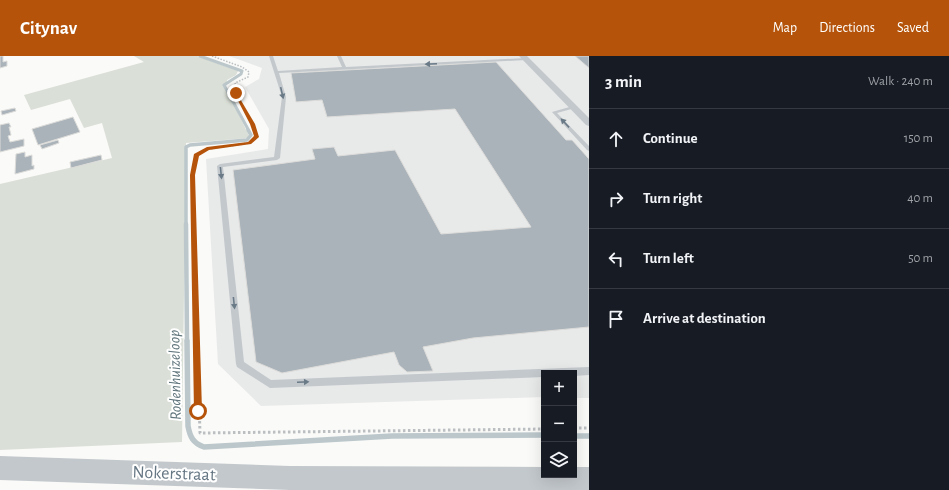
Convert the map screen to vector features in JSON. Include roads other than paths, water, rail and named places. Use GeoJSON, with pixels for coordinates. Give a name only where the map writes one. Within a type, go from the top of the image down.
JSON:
{"type":"FeatureCollection","features":[{"type":"Feature","properties":{"kind":"street"},"geometry":{"type":"LineString","coordinates":[[524,58],[588,121]]}},
{"type":"Feature","properties":{"kind":"street","name":"Nokerstraat"},"geometry":{"type":"LineString","coordinates":[[0,468],[290,478],[589,479]]}},
{"type":"Feature","properties":{"kind":"lane"},"geometry":{"type":"LineString","coordinates":[[271,56],[284,97],[277,158],[220,166],[240,364],[270,384],[541,373]]}},
{"type":"Feature","properties":{"kind":"lane"},"geometry":{"type":"LineString","coordinates":[[339,56],[345,68]]}},
{"type":"Feature","properties":{"kind":"lane"},"geometry":{"type":"LineString","coordinates":[[276,72],[524,58]]}},
{"type":"Feature","properties":{"kind":"lane"},"geometry":{"type":"LineString","coordinates":[[573,107],[554,112],[589,149]]}},
{"type":"Feature","properties":{"kind":"lane"},"geometry":{"type":"LineString","coordinates":[[577,372],[589,371]]}},
{"type":"Feature","properties":{"kind":"waterway","name":"Rodenhuizeloop"},"geometry":{"type":"LineString","coordinates":[[200,56],[242,71],[241,74],[224,85],[249,131]]}},
{"type":"Feature","properties":{"kind":"waterway","name":"Rodenhuizeloop"},"geometry":{"type":"LineString","coordinates":[[186,224],[186,147],[190,145],[247,140],[251,135],[248,130]]}},
{"type":"Feature","properties":{"kind":"waterway","name":"Rodenhuizeloop"},"geometry":{"type":"LineString","coordinates":[[186,224],[187,342]]}},
{"type":"Feature","properties":{"kind":"waterway","name":"Rodenhuizeloop"},"geometry":{"type":"LineString","coordinates":[[187,341],[188,426],[193,439],[197,444],[204,447],[392,436],[541,435]]}},
{"type":"Feature","properties":{"kind":"waterway","name":"Rodenhuizeloop"},"geometry":{"type":"LineString","coordinates":[[577,436],[589,436]]}}]}
